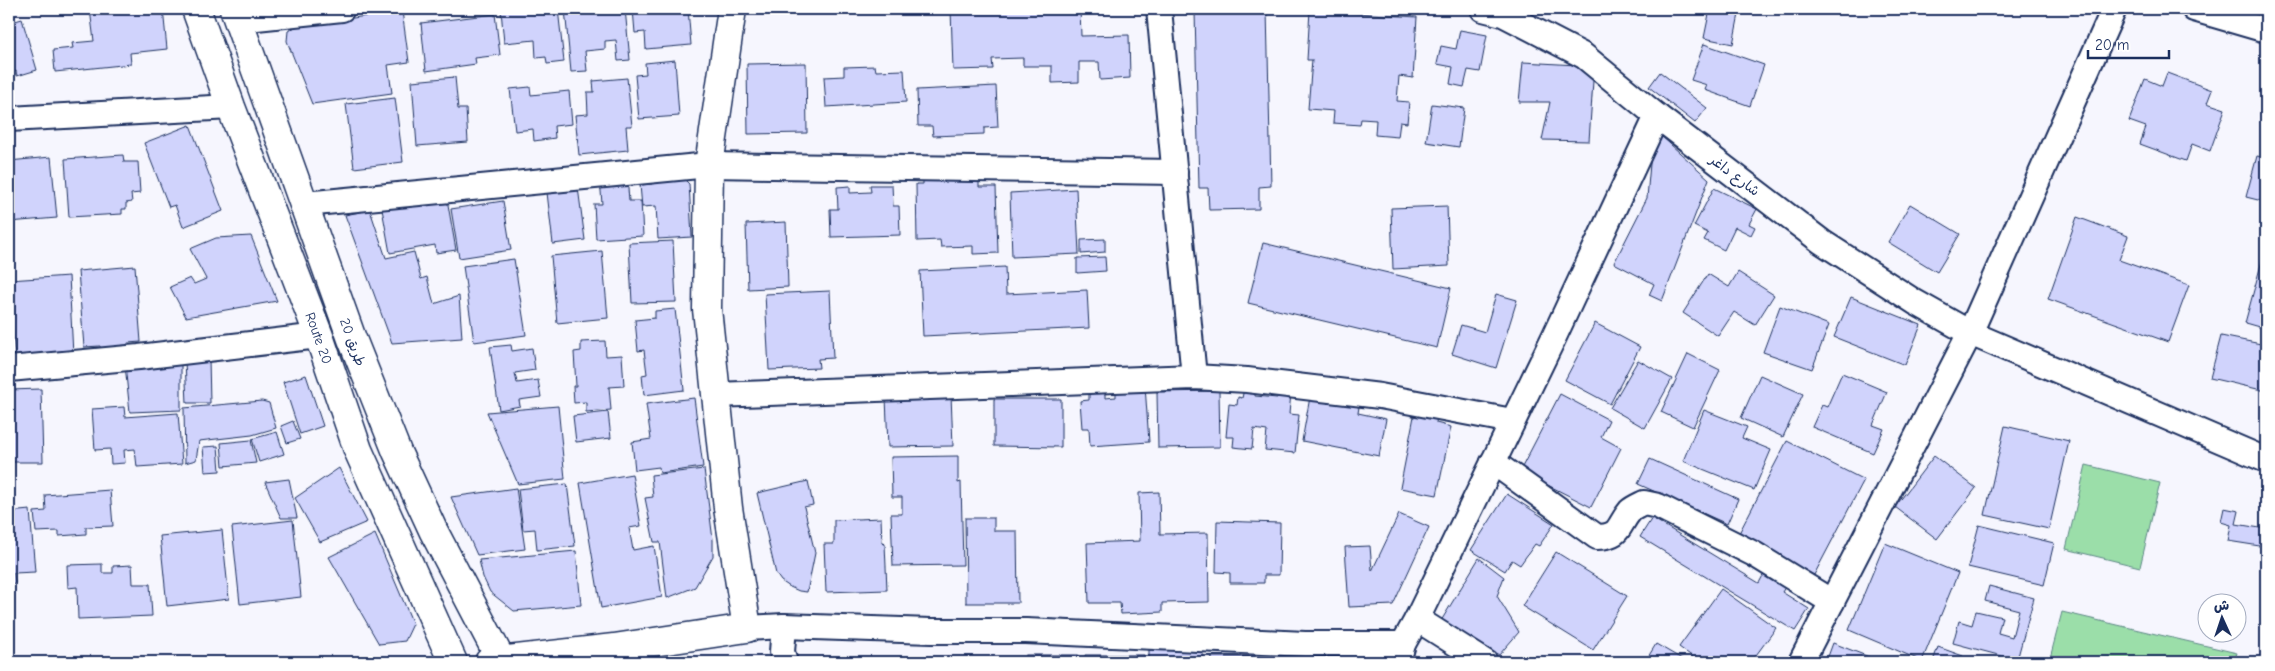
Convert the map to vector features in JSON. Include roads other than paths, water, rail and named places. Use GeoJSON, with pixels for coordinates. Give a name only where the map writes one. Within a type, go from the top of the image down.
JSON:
{"type":"FeatureCollection","features":[{"type":"Feature","properties":{"kind":"main road","name":"Route 20"},"geometry":{"type":"LineString","coordinates":[[196,9],[231,107],[319,336],[358,450],[453,662]]}},
{"type":"Feature","properties":{"kind":"main road"},"geometry":{"type":"LineString","coordinates":[[498,662],[614,648],[747,628],[728,508],[707,309],[709,165],[732,9]]}},
{"type":"Feature","properties":{"kind":"main road","name":"طريق 20"},"geometry":{"type":"LineString","coordinates":[[236,14],[352,339],[397,452],[498,662]]}},
{"type":"Feature","properties":{"kind":"street"},"geometry":{"type":"LineString","coordinates":[[236,14],[342,9]]}},
{"type":"Feature","properties":{"kind":"street"},"geometry":{"type":"LineString","coordinates":[[1159,9],[1194,377]]}},
{"type":"Feature","properties":{"kind":"street"},"geometry":{"type":"LineString","coordinates":[[1801,662],[1970,333],[2114,9]]}},
{"type":"Feature","properties":{"kind":"street"},"geometry":{"type":"LineString","coordinates":[[2194,9],[2266,30]]}},
{"type":"Feature","properties":{"kind":"street","name":"شارع داغر"},"geometry":{"type":"LineString","coordinates":[[1496,11],[1584,56],[1657,116],[1822,242],[1915,302],[1970,333],[2266,460]]}},
{"type":"Feature","properties":{"kind":"street"},"geometry":{"type":"LineString","coordinates":[[9,119],[231,107]]}},
{"type":"Feature","properties":{"kind":"street"},"geometry":{"type":"LineString","coordinates":[[747,628],[784,626],[931,631],[1026,631],[1305,644],[1401,653],[1657,116]]}},
{"type":"Feature","properties":{"kind":"street"},"geometry":{"type":"LineString","coordinates":[[304,204],[709,165],[1174,172]]}},
{"type":"Feature","properties":{"kind":"street"},"geometry":{"type":"LineString","coordinates":[[9,369],[140,357],[319,336]]}},
{"type":"Feature","properties":{"kind":"street"},"geometry":{"type":"LineString","coordinates":[[715,395],[1194,377],[1293,385],[1380,396],[1512,421]]}},
{"type":"Feature","properties":{"kind":"street"},"geometry":{"type":"LineString","coordinates":[[1493,462],[1597,537],[1608,536],[1619,530],[1631,510],[1644,503],[1658,506],[1754,554],[1832,602]]}},
{"type":"Feature","properties":{"kind":"street"},"geometry":{"type":"LineString","coordinates":[[1417,619],[1484,662]]}},
{"type":"Feature","properties":{"kind":"street"},"geometry":{"type":"LineString","coordinates":[[784,626],[782,652],[785,662]]}}]}
